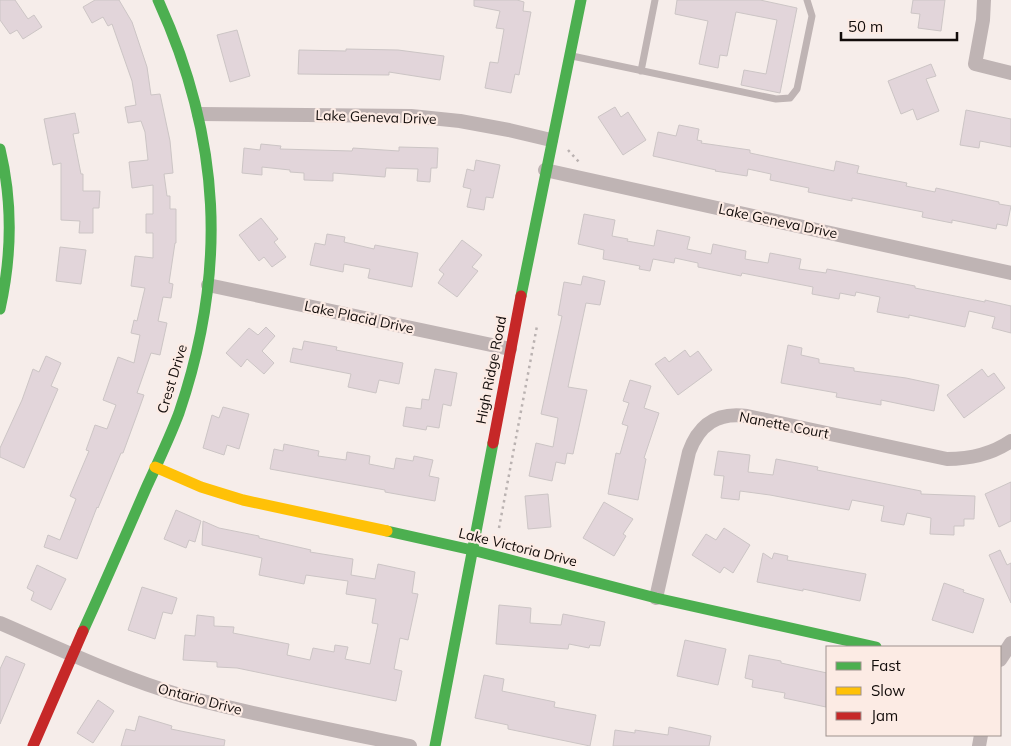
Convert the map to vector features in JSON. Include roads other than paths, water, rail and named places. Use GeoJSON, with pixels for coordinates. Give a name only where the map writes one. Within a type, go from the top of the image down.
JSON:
{"type":"FeatureCollection","features":[{"type":"Feature","properties":{"kind":"street","name":"Crest Drive"},"geometry":{"type":"LineString","coordinates":[[33,746],[178,415],[191,374],[201,332],[208,285],[211,240],[210,196],[206,153],[189,79],[178,46],[158,0]]}},
{"type":"Feature","properties":{"kind":"street","name":"High Ridge Road"},"geometry":{"type":"LineString","coordinates":[[435,746],[545,170],[581,0]]}},
{"type":"Feature","properties":{"kind":"street"},"geometry":{"type":"LineString","coordinates":[[984,0],[983,20],[975,64],[1011,73]]}},
{"type":"Feature","properties":{"kind":"street","name":"Lake Geneva Drive"},"geometry":{"type":"LineString","coordinates":[[198,114],[411,116],[509,130],[551,140]]}},
{"type":"Feature","properties":{"kind":"street"},"geometry":{"type":"LineString","coordinates":[[0,149],[9,197],[10,222],[9,261],[6,286],[0,309]]}},
{"type":"Feature","properties":{"kind":"street","name":"Lake Geneva Drive"},"geometry":{"type":"LineString","coordinates":[[545,170],[1011,272]]}},
{"type":"Feature","properties":{"kind":"street","name":"Lake Placid Drive"},"geometry":{"type":"LineString","coordinates":[[208,285],[510,349]]}},
{"type":"Feature","properties":{"kind":"street","name":"Nanette Court"},"geometry":{"type":"LineString","coordinates":[[656,598],[688,452],[692,441],[699,432],[713,420],[736,414],[948,459],[971,458],[982,455],[1011,441]]}},
{"type":"Feature","properties":{"kind":"street","name":"Lake Victoria Drive"},"geometry":{"type":"LineString","coordinates":[[155,467],[201,487],[243,500],[472,550],[656,598],[872,646]]}},
{"type":"Feature","properties":{"kind":"street","name":"Ontario Drive"},"geometry":{"type":"LineString","coordinates":[[0,622],[133,680],[183,696],[410,746]]}},
{"type":"Feature","properties":{"kind":"street"},"geometry":{"type":"LineString","coordinates":[[1001,658],[1011,643]]}},
{"type":"Feature","properties":{"kind":"lane"},"geometry":{"type":"LineString","coordinates":[[641,71],[655,0]]}},
{"type":"Feature","properties":{"kind":"lane"},"geometry":{"type":"LineString","coordinates":[[569,55],[776,99],[790,98],[797,89],[812,16],[807,0]]}}]}
